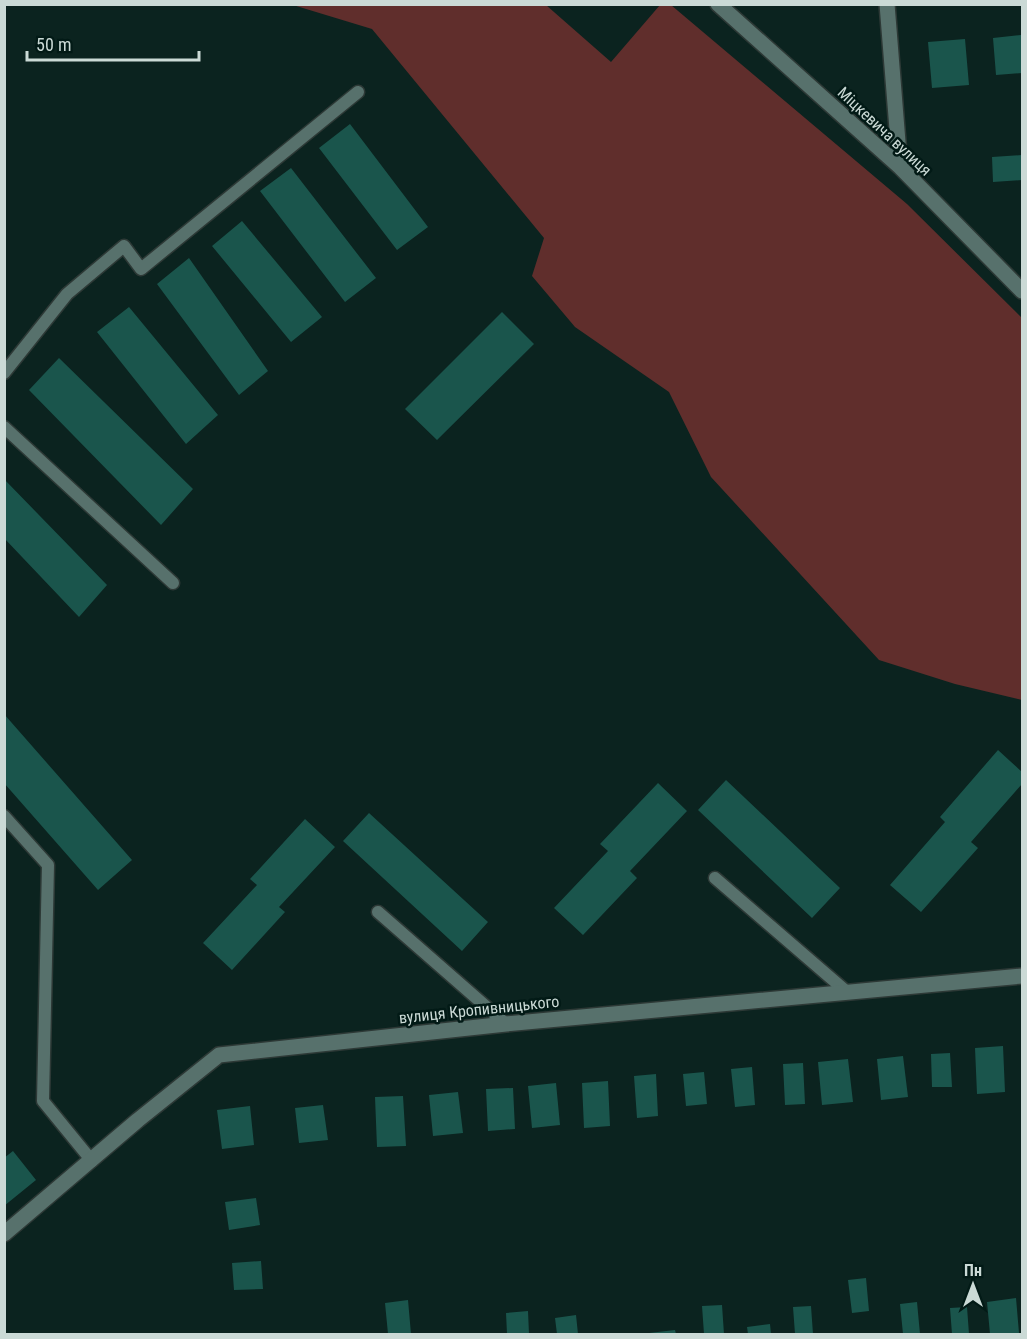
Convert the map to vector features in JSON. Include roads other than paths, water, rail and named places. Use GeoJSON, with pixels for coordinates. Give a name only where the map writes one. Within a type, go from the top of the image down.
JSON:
{"type":"FeatureCollection","features":[{"type":"Feature","properties":{"kind":"street","name":"Міцкевича вулиця"},"geometry":{"type":"LineString","coordinates":[[718,4],[900,167],[1023,291]]}},
{"type":"Feature","properties":{"kind":"street"},"geometry":{"type":"LineString","coordinates":[[887,4],[900,167]]}},
{"type":"Feature","properties":{"kind":"street","name":"вулиця Кропивницького"},"geometry":{"type":"LineString","coordinates":[[4,1234],[138,1120],[219,1055],[506,1024],[1023,976]]}},
{"type":"Feature","properties":{"kind":"lane"},"geometry":{"type":"LineString","coordinates":[[4,373],[67,294],[124,246],[141,269],[357,92]]}},
{"type":"Feature","properties":{"kind":"lane"},"geometry":{"type":"LineString","coordinates":[[4,427],[173,583]]}},
{"type":"Feature","properties":{"kind":"lane"},"geometry":{"type":"LineString","coordinates":[[4,816],[48,865],[43,1101],[92,1161]]}},
{"type":"Feature","properties":{"kind":"lane"},"geometry":{"type":"LineString","coordinates":[[715,878],[847,992]]}},
{"type":"Feature","properties":{"kind":"lane"},"geometry":{"type":"LineString","coordinates":[[378,912],[506,1024]]}}]}
